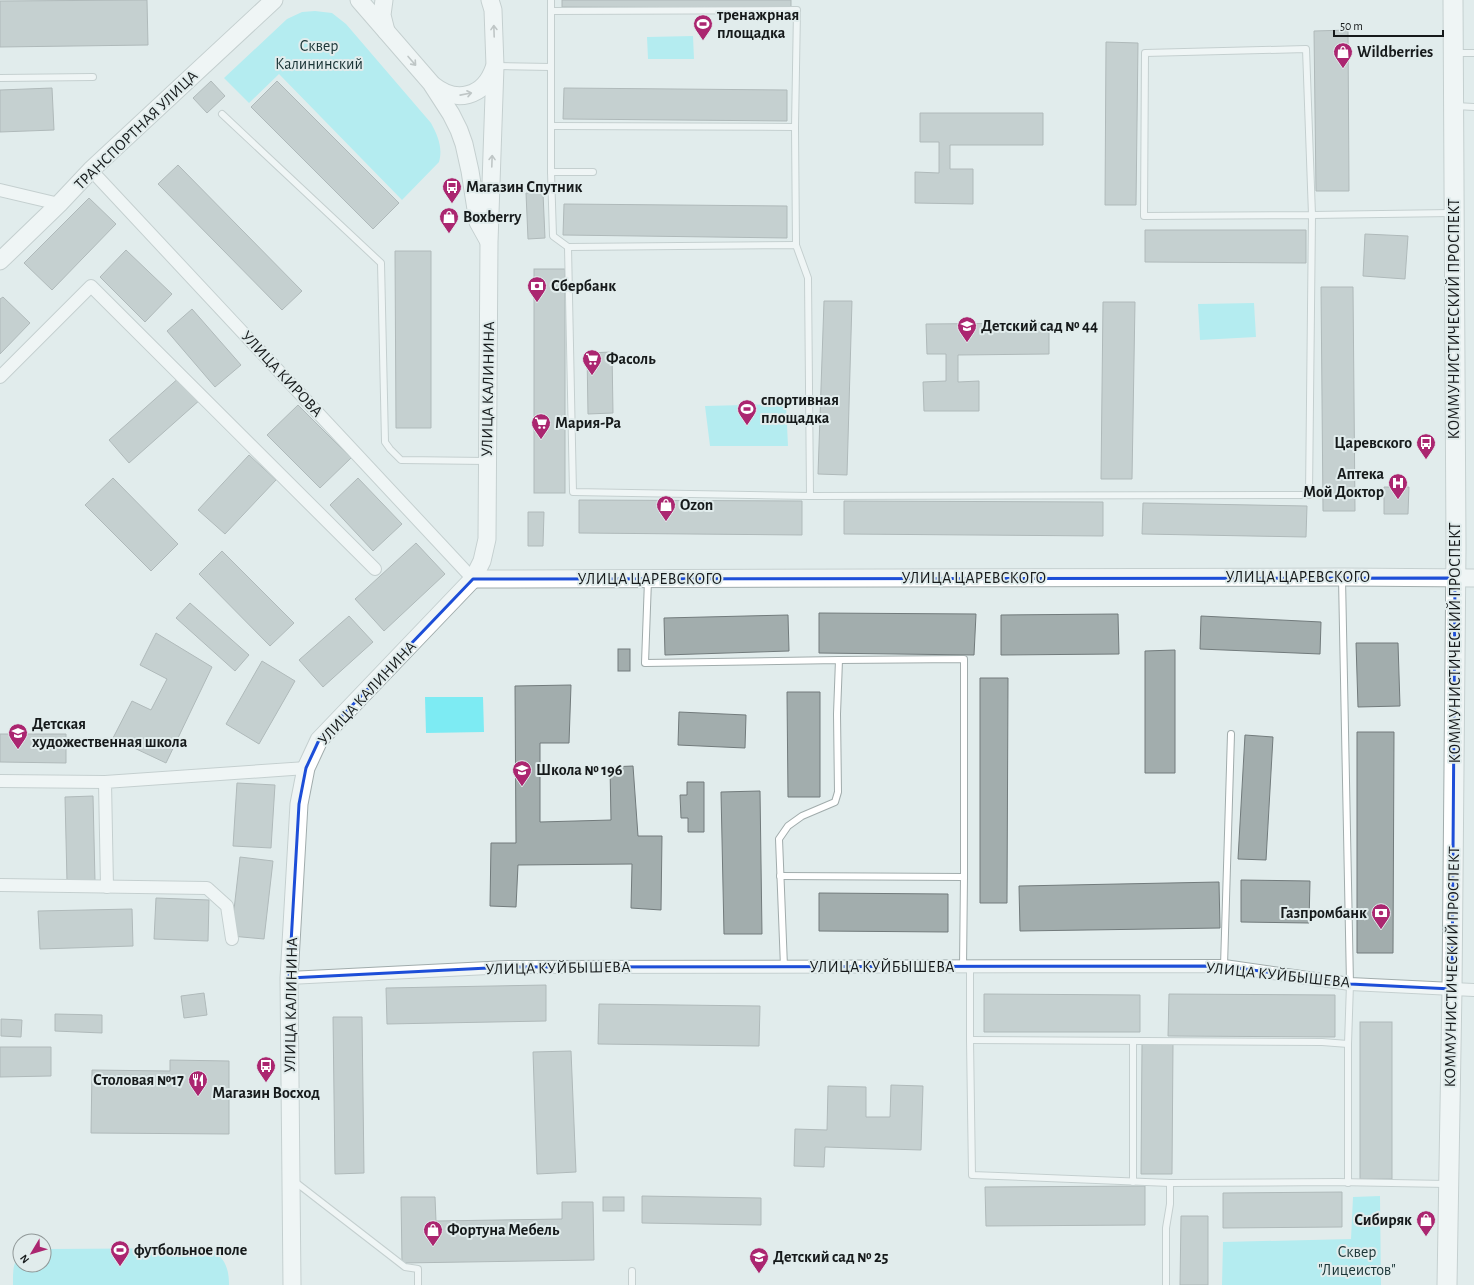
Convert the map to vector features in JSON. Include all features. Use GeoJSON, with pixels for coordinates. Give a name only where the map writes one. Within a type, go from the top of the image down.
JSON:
{"type":"FeatureCollection","features":[{"type":"Feature","properties":{"kind":"main road","name":"ТРАНСПОРТНАЯ УЛИЦА"},"geometry":{"type":"LineString","coordinates":[[0,261],[59,204],[91,170],[274,0]]}},
{"type":"Feature","properties":{"kind":"main road","name":"УЛИЦА КАЛИНИНА"},"geometry":{"type":"LineString","coordinates":[[359,0],[431,83],[451,114],[459,130],[470,171],[478,222],[489,242]]}},
{"type":"Feature","properties":{"kind":"main road"},"geometry":{"type":"LineString","coordinates":[[384,0],[382,15],[385,28],[391,38]]}},
{"type":"Feature","properties":{"kind":"main road","name":"УЛИЦА КАЛИНИНА"},"geometry":{"type":"LineString","coordinates":[[292,1285],[289,978],[299,804],[306,768],[319,740],[473,579],[482,561],[487,539],[489,242],[495,66],[493,10],[490,0]]}},
{"type":"Feature","properties":{"kind":"main road","name":"КОММУНИСТИЧЕСКИЙ ПРОСПЕКТ"},"geometry":{"type":"LineString","coordinates":[[1447,1285],[1452,989],[1465,578],[1454,213],[1453,0]]}},
{"type":"Feature","properties":{"kind":"main road"},"geometry":{"type":"LineString","coordinates":[[431,83],[440,91],[451,95],[463,96],[484,86],[491,77],[495,66]]}},
{"type":"Feature","properties":{"kind":"main road","name":"УЛИЦА ЦАРЕВСКОГО"},"geometry":{"type":"LineString","coordinates":[[473,579],[1465,578]]}},
{"type":"Feature","properties":{"kind":"street","name":"УЛИЦА КИРОВА"},"geometry":{"type":"LineString","coordinates":[[91,170],[473,579]]}},
{"type":"Feature","properties":{"kind":"street"},"geometry":{"type":"LineString","coordinates":[[0,190],[59,204]]}},
{"type":"Feature","properties":{"kind":"street"},"geometry":{"type":"LineString","coordinates":[[0,378],[91,286],[375,569]]}},
{"type":"Feature","properties":{"kind":"street"},"geometry":{"type":"LineString","coordinates":[[0,781],[105,782],[306,768]]}},
{"type":"Feature","properties":{"kind":"street"},"geometry":{"type":"LineString","coordinates":[[105,782],[107,887]]}},
{"type":"Feature","properties":{"kind":"street"},"geometry":{"type":"LineString","coordinates":[[0,884],[207,888],[227,906],[232,939]]}},
{"type":"Feature","properties":{"kind":"street","name":"УЛИЦА КУЙБЫШЕВА"},"geometry":{"type":"LineString","coordinates":[[289,978],[508,967],[1224,966],[1350,984],[1474,990]]}},
{"type":"Feature","properties":{"kind":"lane"},"geometry":{"type":"LineString","coordinates":[[551,0],[551,172],[553,236],[568,247],[796,245]]}},
{"type":"Feature","properties":{"kind":"lane"},"geometry":{"type":"LineString","coordinates":[[551,11],[797,10],[795,127],[796,245],[808,278],[810,496]]}},
{"type":"Feature","properties":{"kind":"lane"},"geometry":{"type":"LineString","coordinates":[[568,247],[573,492],[810,496],[1309,495],[1312,215],[1306,49],[1145,53],[1144,216],[1312,215],[1454,213]]}},
{"type":"Feature","properties":{"kind":"lane"},"geometry":{"type":"LineString","coordinates":[[1453,53],[1474,53]]}},
{"type":"Feature","properties":{"kind":"lane"},"geometry":{"type":"LineString","coordinates":[[495,66],[551,67]]}},
{"type":"Feature","properties":{"kind":"lane"},"geometry":{"type":"LineString","coordinates":[[0,78],[93,77]]}},
{"type":"Feature","properties":{"kind":"lane"},"geometry":{"type":"LineString","coordinates":[[1453,106],[1474,107]]}},
{"type":"Feature","properties":{"kind":"lane"},"geometry":{"type":"LineString","coordinates":[[222,114],[381,263],[385,442],[390,449],[401,460],[487,462]]}},
{"type":"Feature","properties":{"kind":"lane"},"geometry":{"type":"LineString","coordinates":[[551,126],[795,127]]}},
{"type":"Feature","properties":{"kind":"lane"},"geometry":{"type":"LineString","coordinates":[[551,172],[593,172]]}},
{"type":"Feature","properties":{"kind":"lane"},"geometry":{"type":"LineString","coordinates":[[1342,577],[1350,984],[1348,1044],[1348,1182]]}},
{"type":"Feature","properties":{"kind":"lane"},"geometry":{"type":"LineString","coordinates":[[648,579],[645,663],[964,659],[964,876],[970,1040],[972,1175],[1170,1183],[1348,1182],[1448,1184]]}},
{"type":"Feature","properties":{"kind":"lane"},"geometry":{"type":"LineString","coordinates":[[784,967],[778,839],[788,826],[802,816],[835,802],[838,792],[837,714],[839,660]]}},
{"type":"Feature","properties":{"kind":"lane"},"geometry":{"type":"LineString","coordinates":[[1224,966],[1230,734]]}},
{"type":"Feature","properties":{"kind":"lane"},"geometry":{"type":"LineString","coordinates":[[780,876],[964,876]]}},
{"type":"Feature","properties":{"kind":"lane"},"geometry":{"type":"LineString","coordinates":[[970,1040],[1322,1042],[1348,1044]]}},
{"type":"Feature","properties":{"kind":"lane"},"geometry":{"type":"LineString","coordinates":[[1133,1041],[1133,1182]]}},
{"type":"Feature","properties":{"kind":"lane"},"geometry":{"type":"LineString","coordinates":[[291,1178],[405,1267],[418,1269],[418,1285]]}},
{"type":"Feature","properties":{"kind":"lane"},"geometry":{"type":"LineString","coordinates":[[1166,1285],[1166,1228],[1170,1204],[1170,1183]]}},
{"type":"Feature","properties":{"kind":"lane"},"geometry":{"type":"LineString","coordinates":[[632,1271],[632,1285]]}},
{"type":"Feature","properties":{"kind":"highlighted area"},"geometry":{"type":"Polygon","coordinates":[[[1455,578],[1452,989],[1350,984],[1224,966],[508,967],[289,978],[299,804],[306,768],[319,740],[473,579],[1455,578]]]}},
{"type":"Feature","properties":{"kind":"green space","name":"Сквер Калининский"},"geometry":{"type":"Polygon","coordinates":[[[315,11],[332,13],[346,24],[431,123],[436,133],[440,147],[439,162],[402,200],[279,74],[249,103],[224,78],[287,19],[302,12],[315,11]]]}},
{"type":"Feature","properties":{"kind":"green space"},"geometry":{"type":"Polygon","coordinates":[[[693,36],[694,59],[648,59],[647,37],[693,36]]]}},
{"type":"Feature","properties":{"kind":"green space"},"geometry":{"type":"Polygon","coordinates":[[[1254,303],[1256,337],[1200,340],[1198,304],[1254,303]]]}},
{"type":"Feature","properties":{"kind":"green space","name":"спортивная площадка"},"geometry":{"type":"Polygon","coordinates":[[[786,404],[788,446],[710,446],[705,406],[786,404]]]}},
{"type":"Feature","properties":{"kind":"green space"},"geometry":{"type":"Polygon","coordinates":[[[425,697],[483,697],[484,732],[426,733],[425,697]]]}},
{"type":"Feature","properties":{"kind":"green space","name":"Сквер \"Лицеистов\""},"geometry":{"type":"Polygon","coordinates":[[[1380,1196],[1381,1285],[1222,1285],[1223,1242],[1351,1239],[1353,1197],[1380,1196]]]}},
{"type":"Feature","properties":{"kind":"green space","name":"футбольное поле"},"geometry":{"type":"Polygon","coordinates":[[[210,1248],[223,1260],[227,1268],[229,1285],[13,1285],[13,1273],[52,1273],[52,1249],[210,1248]]]}},
{"type":"Feature","properties":{"kind":"building"},"geometry":{"type":"Polygon","coordinates":[[[147,0],[148,45],[0,47],[0,1],[147,0]]]}},
{"type":"Feature","properties":{"kind":"building"},"geometry":{"type":"Polygon","coordinates":[[[562,0],[791,0],[791,8],[562,7],[562,0]]]}},
{"type":"Feature","properties":{"kind":"building"},"geometry":{"type":"Polygon","coordinates":[[[1348,30],[1349,191],[1316,191],[1314,31],[1348,30]]]}},
{"type":"Feature","properties":{"kind":"building"},"geometry":{"type":"Polygon","coordinates":[[[1106,42],[1138,43],[1136,205],[1105,205],[1106,42]]]}},
{"type":"Feature","properties":{"kind":"building"},"geometry":{"type":"Polygon","coordinates":[[[211,81],[225,96],[207,113],[193,98],[211,81]]]}},
{"type":"Feature","properties":{"kind":"building"},"geometry":{"type":"Polygon","coordinates":[[[277,81],[399,203],[373,229],[251,107],[277,81]]]}},
{"type":"Feature","properties":{"kind":"building"},"geometry":{"type":"Polygon","coordinates":[[[52,88],[54,130],[0,132],[0,90],[52,88]]]}},
{"type":"Feature","properties":{"kind":"building"},"geometry":{"type":"Polygon","coordinates":[[[564,88],[787,90],[787,121],[563,119],[564,88]]]}},
{"type":"Feature","properties":{"kind":"building"},"geometry":{"type":"Polygon","coordinates":[[[920,113],[1043,113],[1043,145],[950,145],[950,169],[973,169],[973,204],[915,203],[915,172],[939,173],[939,142],[920,142],[920,113]]]}},
{"type":"Feature","properties":{"kind":"building"},"geometry":{"type":"Polygon","coordinates":[[[178,165],[302,291],[282,310],[158,184],[178,165]]]}},
{"type":"Feature","properties":{"kind":"building"},"geometry":{"type":"Polygon","coordinates":[[[526,193],[543,193],[545,238],[528,239],[526,193]]]}},
{"type":"Feature","properties":{"kind":"building"},"geometry":{"type":"Polygon","coordinates":[[[89,198],[116,224],[52,290],[24,263],[89,198]]]}},
{"type":"Feature","properties":{"kind":"building"},"geometry":{"type":"Polygon","coordinates":[[[564,204],[787,206],[787,238],[563,235],[564,204]]]}},
{"type":"Feature","properties":{"kind":"building"},"geometry":{"type":"Polygon","coordinates":[[[1145,230],[1306,230],[1306,263],[1145,262],[1145,230]]]}},
{"type":"Feature","properties":{"kind":"building"},"geometry":{"type":"Polygon","coordinates":[[[1365,234],[1408,236],[1405,279],[1363,276],[1365,234]]]}},
{"type":"Feature","properties":{"kind":"building"},"geometry":{"type":"Polygon","coordinates":[[[126,250],[172,294],[145,322],[100,277],[126,250]]]}},
{"type":"Feature","properties":{"kind":"building"},"geometry":{"type":"Polygon","coordinates":[[[395,251],[431,251],[431,428],[396,428],[395,251]]]}},
{"type":"Feature","properties":{"kind":"building"},"geometry":{"type":"Polygon","coordinates":[[[534,269],[565,269],[565,493],[534,493],[534,269]]]}},
{"type":"Feature","properties":{"kind":"building"},"geometry":{"type":"Polygon","coordinates":[[[1321,287],[1353,287],[1355,511],[1323,511],[1321,287]]]}},
{"type":"Feature","properties":{"kind":"building"},"geometry":{"type":"Polygon","coordinates":[[[3,297],[30,323],[0,354],[0,299],[3,297]]]}},
{"type":"Feature","properties":{"kind":"building"},"geometry":{"type":"Polygon","coordinates":[[[824,301],[852,301],[847,475],[818,474],[824,301]]]}},
{"type":"Feature","properties":{"kind":"building"},"geometry":{"type":"Polygon","coordinates":[[[1103,302],[1135,302],[1132,479],[1101,479],[1103,302]]]}},
{"type":"Feature","properties":{"kind":"building"},"geometry":{"type":"Polygon","coordinates":[[[192,309],[241,365],[215,387],[167,331],[192,309]]]}},
{"type":"Feature","properties":{"kind":"building"},"geometry":{"type":"Polygon","coordinates":[[[1049,323],[1049,354],[958,355],[958,382],[979,381],[979,411],[924,411],[923,382],[946,381],[946,354],[927,354],[926,324],[1049,323]]]}},
{"type":"Feature","properties":{"kind":"building"},"geometry":{"type":"Polygon","coordinates":[[[612,352],[613,413],[588,414],[587,353],[612,352]]]}},
{"type":"Feature","properties":{"kind":"building"},"geometry":{"type":"Polygon","coordinates":[[[181,376],[201,399],[129,463],[109,440],[181,376]]]}},
{"type":"Feature","properties":{"kind":"building"},"geometry":{"type":"Polygon","coordinates":[[[298,405],[351,458],[320,488],[267,435],[298,405]]]}},
{"type":"Feature","properties":{"kind":"building"},"geometry":{"type":"Polygon","coordinates":[[[249,455],[276,480],[225,534],[198,510],[249,455]]]}},
{"type":"Feature","properties":{"kind":"building"},"geometry":{"type":"Polygon","coordinates":[[[113,478],[178,544],[151,571],[85,505],[113,478]]]}},
{"type":"Feature","properties":{"kind":"building"},"geometry":{"type":"Polygon","coordinates":[[[358,478],[402,524],[373,551],[330,505],[358,478]]]}},
{"type":"Feature","properties":{"kind":"building"},"geometry":{"type":"Polygon","coordinates":[[[1384,487],[1409,487],[1408,514],[1384,514],[1384,487]]]}},
{"type":"Feature","properties":{"kind":"building"},"geometry":{"type":"Polygon","coordinates":[[[579,500],[802,501],[802,535],[579,533],[579,500]]]}},
{"type":"Feature","properties":{"kind":"building"},"geometry":{"type":"Polygon","coordinates":[[[844,501],[1103,502],[1103,536],[844,534],[844,501]]]}},
{"type":"Feature","properties":{"kind":"building"},"geometry":{"type":"Polygon","coordinates":[[[1143,503],[1307,506],[1306,537],[1142,534],[1143,503]]]}},
{"type":"Feature","properties":{"kind":"building"},"geometry":{"type":"Polygon","coordinates":[[[528,512],[544,512],[543,546],[528,546],[528,512]]]}},
{"type":"Feature","properties":{"kind":"building"},"geometry":{"type":"Polygon","coordinates":[[[416,543],[445,574],[384,631],[355,599],[416,543]]]}},
{"type":"Feature","properties":{"kind":"building"},"geometry":{"type":"Polygon","coordinates":[[[222,551],[294,623],[270,646],[199,574],[222,551]]]}},
{"type":"Feature","properties":{"kind":"building"},"geometry":{"type":"Polygon","coordinates":[[[190,603],[249,655],[235,671],[176,618],[190,603]]]}},
{"type":"Feature","properties":{"kind":"building"},"geometry":{"type":"Polygon","coordinates":[[[819,613],[976,614],[974,655],[819,653],[819,613]]]}},
{"type":"Feature","properties":{"kind":"building"},"geometry":{"type":"Polygon","coordinates":[[[1118,614],[1119,654],[1001,655],[1001,615],[1118,614]]]}},
{"type":"Feature","properties":{"kind":"building"},"geometry":{"type":"Polygon","coordinates":[[[788,615],[789,651],[665,655],[664,618],[788,615]]]}},
{"type":"Feature","properties":{"kind":"building"},"geometry":{"type":"Polygon","coordinates":[[[349,616],[373,642],[323,687],[299,660],[349,616]]]}},
{"type":"Feature","properties":{"kind":"building"},"geometry":{"type":"Polygon","coordinates":[[[1201,616],[1321,622],[1320,654],[1200,649],[1201,616]]]}},
{"type":"Feature","properties":{"kind":"building"},"geometry":{"type":"Polygon","coordinates":[[[156,633],[212,667],[166,763],[113,738],[132,701],[151,710],[167,679],[140,665],[156,633]]]}},
{"type":"Feature","properties":{"kind":"building"},"geometry":{"type":"Polygon","coordinates":[[[1356,643],[1398,643],[1400,706],[1358,707],[1356,643]]]}},
{"type":"Feature","properties":{"kind":"building"},"geometry":{"type":"Polygon","coordinates":[[[618,649],[630,649],[630,671],[618,671],[618,649]]]}},
{"type":"Feature","properties":{"kind":"building"},"geometry":{"type":"Polygon","coordinates":[[[1175,650],[1175,773],[1145,773],[1145,651],[1175,650]]]}},
{"type":"Feature","properties":{"kind":"building"},"geometry":{"type":"Polygon","coordinates":[[[262,661],[295,681],[259,744],[226,724],[262,661]]]}},
{"type":"Feature","properties":{"kind":"building"},"geometry":{"type":"Polygon","coordinates":[[[980,678],[1008,678],[1007,903],[980,903],[980,678]]]}},
{"type":"Feature","properties":{"kind":"building"},"geometry":{"type":"Polygon","coordinates":[[[571,685],[569,743],[540,743],[540,822],[611,820],[610,767],[633,766],[638,836],[662,836],[661,910],[631,908],[632,864],[518,865],[516,907],[490,906],[491,843],[516,843],[515,686],[571,685]]]}},
{"type":"Feature","properties":{"kind":"building"},"geometry":{"type":"Polygon","coordinates":[[[787,692],[820,692],[820,797],[788,797],[787,692]]]}},
{"type":"Feature","properties":{"kind":"building"},"geometry":{"type":"Polygon","coordinates":[[[679,712],[746,715],[745,748],[678,745],[679,712]]]}},
{"type":"Feature","properties":{"kind":"building"},"geometry":{"type":"Polygon","coordinates":[[[1357,732],[1394,732],[1393,953],[1357,953],[1357,732]]]}},
{"type":"Feature","properties":{"kind":"building"},"geometry":{"type":"Polygon","coordinates":[[[0,734],[66,734],[66,763],[0,762],[0,734]]]}},
{"type":"Feature","properties":{"kind":"building"},"geometry":{"type":"Polygon","coordinates":[[[1245,735],[1273,737],[1266,860],[1238,859],[1245,735]]]}},
{"type":"Feature","properties":{"kind":"building"},"geometry":{"type":"Polygon","coordinates":[[[687,782],[704,782],[704,832],[688,832],[688,818],[681,818],[680,795],[687,795],[687,782]]]}},
{"type":"Feature","properties":{"kind":"building"},"geometry":{"type":"Polygon","coordinates":[[[237,783],[275,785],[271,848],[233,846],[237,783]]]}},
{"type":"Feature","properties":{"kind":"building"},"geometry":{"type":"Polygon","coordinates":[[[760,791],[762,934],[724,934],[721,792],[760,791]]]}},
{"type":"Feature","properties":{"kind":"building"},"geometry":{"type":"Polygon","coordinates":[[[93,796],[95,881],[67,882],[65,797],[93,796]]]}},
{"type":"Feature","properties":{"kind":"building"},"geometry":{"type":"Polygon","coordinates":[[[240,857],[273,861],[264,939],[231,936],[240,857]]]}},
{"type":"Feature","properties":{"kind":"building"},"geometry":{"type":"Polygon","coordinates":[[[1241,880],[1310,881],[1309,923],[1241,922],[1241,880]]]}},
{"type":"Feature","properties":{"kind":"building"},"geometry":{"type":"Polygon","coordinates":[[[1219,882],[1220,928],[1020,931],[1019,886],[1219,882]]]}},
{"type":"Feature","properties":{"kind":"building"},"geometry":{"type":"Polygon","coordinates":[[[819,893],[948,894],[948,932],[819,931],[819,893]]]}},
{"type":"Feature","properties":{"kind":"building"},"geometry":{"type":"Polygon","coordinates":[[[156,898],[209,900],[208,941],[154,939],[156,898]]]}},
{"type":"Feature","properties":{"kind":"building"},"geometry":{"type":"Polygon","coordinates":[[[132,909],[133,946],[40,949],[38,911],[132,909]]]}},
{"type":"Feature","properties":{"kind":"building"},"geometry":{"type":"Polygon","coordinates":[[[546,985],[546,1021],[387,1024],[386,988],[546,985]]]}},
{"type":"Feature","properties":{"kind":"building"},"geometry":{"type":"Polygon","coordinates":[[[204,993],[207,1015],[184,1018],[181,996],[204,993]]]}},
{"type":"Feature","properties":{"kind":"building"},"geometry":{"type":"Polygon","coordinates":[[[984,994],[1140,995],[1140,1032],[984,1032],[984,994]]]}},
{"type":"Feature","properties":{"kind":"building"},"geometry":{"type":"Polygon","coordinates":[[[1169,994],[1335,995],[1335,1037],[1168,1036],[1169,994]]]}},
{"type":"Feature","properties":{"kind":"building"},"geometry":{"type":"Polygon","coordinates":[[[599,1004],[760,1006],[759,1046],[598,1044],[599,1004]]]}},
{"type":"Feature","properties":{"kind":"building"},"geometry":{"type":"Polygon","coordinates":[[[55,1014],[102,1015],[102,1033],[55,1031],[55,1014]]]}},
{"type":"Feature","properties":{"kind":"building"},"geometry":{"type":"Polygon","coordinates":[[[333,1017],[362,1017],[364,1173],[335,1174],[333,1017]]]}},
{"type":"Feature","properties":{"kind":"building"},"geometry":{"type":"Polygon","coordinates":[[[1,1019],[22,1020],[21,1037],[1,1036],[1,1019]]]}},
{"type":"Feature","properties":{"kind":"building"},"geometry":{"type":"Polygon","coordinates":[[[1360,1022],[1392,1022],[1392,1179],[1360,1179],[1360,1022]]]}},
{"type":"Feature","properties":{"kind":"building"},"geometry":{"type":"Polygon","coordinates":[[[1142,1044],[1173,1044],[1172,1174],[1141,1174],[1142,1044]]]}},
{"type":"Feature","properties":{"kind":"building"},"geometry":{"type":"Polygon","coordinates":[[[0,1047],[51,1047],[51,1076],[0,1077],[0,1047]]]}},
{"type":"Feature","properties":{"kind":"building"},"geometry":{"type":"Polygon","coordinates":[[[571,1051],[576,1172],[537,1174],[533,1052],[571,1051]]]}},
{"type":"Feature","properties":{"kind":"building"},"geometry":{"type":"Polygon","coordinates":[[[170,1060],[229,1061],[229,1134],[91,1133],[92,1070],[170,1071],[170,1060]]]}},
{"type":"Feature","properties":{"kind":"building"},"geometry":{"type":"Polygon","coordinates":[[[891,1085],[923,1086],[921,1150],[825,1147],[824,1167],[794,1166],[795,1129],[827,1130],[828,1086],[866,1087],[866,1117],[890,1117],[891,1085]]]}},
{"type":"Feature","properties":{"kind":"building"},"geometry":{"type":"Polygon","coordinates":[[[1145,1186],[1145,1225],[986,1226],[985,1187],[1145,1186]]]}},
{"type":"Feature","properties":{"kind":"building"},"geometry":{"type":"Polygon","coordinates":[[[1342,1192],[1342,1227],[1223,1228],[1223,1193],[1342,1192]]]}},
{"type":"Feature","properties":{"kind":"building"},"geometry":{"type":"Polygon","coordinates":[[[642,1196],[761,1198],[761,1225],[642,1223],[642,1196]]]}},
{"type":"Feature","properties":{"kind":"building"},"geometry":{"type":"Polygon","coordinates":[[[401,1197],[435,1197],[436,1221],[562,1219],[562,1202],[593,1202],[594,1260],[402,1263],[401,1197]]]}},
{"type":"Feature","properties":{"kind":"building"},"geometry":{"type":"Polygon","coordinates":[[[603,1197],[624,1197],[624,1211],[603,1211],[603,1197]]]}},
{"type":"Feature","properties":{"kind":"building"},"geometry":{"type":"Polygon","coordinates":[[[1181,1216],[1208,1216],[1208,1285],[1180,1285],[1181,1216]]]}},
{"type":"Feature","properties":{"kind":"place","name":"тренажрная площадка"},"geometry":{"type":"Point","coordinates":[703,41]}},
{"type":"Feature","properties":{"kind":"place","name":"Wildberries"},"geometry":{"type":"Point","coordinates":[1343,69]}},
{"type":"Feature","properties":{"kind":"place","name":"Магазин Спутник"},"geometry":{"type":"Point","coordinates":[452,204]}},
{"type":"Feature","properties":{"kind":"place","name":"Boxberry"},"geometry":{"type":"Point","coordinates":[449,234]}},
{"type":"Feature","properties":{"kind":"place","name":"Сбербанк"},"geometry":{"type":"Point","coordinates":[537,303]}},
{"type":"Feature","properties":{"kind":"place","name":"Детский сад № 44"},"geometry":{"type":"Point","coordinates":[967,343]}},
{"type":"Feature","properties":{"kind":"place","name":"Фасоль"},"geometry":{"type":"Point","coordinates":[592,376]}},
{"type":"Feature","properties":{"kind":"place","name":"спортивная площадка"},"geometry":{"type":"Point","coordinates":[747,426]}},
{"type":"Feature","properties":{"kind":"place","name":"Мария-Ра"},"geometry":{"type":"Point","coordinates":[541,440]}},
{"type":"Feature","properties":{"kind":"place","name":"Царевского"},"geometry":{"type":"Point","coordinates":[1426,460]}},
{"type":"Feature","properties":{"kind":"place","name":"Аптека Мой Доктор"},"geometry":{"type":"Point","coordinates":[1398,500]}},
{"type":"Feature","properties":{"kind":"place","name":"Ozon"},"geometry":{"type":"Point","coordinates":[666,522]}},
{"type":"Feature","properties":{"kind":"place","name":"Детская художественная школа"},"geometry":{"type":"Point","coordinates":[18,750]}},
{"type":"Feature","properties":{"kind":"place","name":"Школа № 196"},"geometry":{"type":"Point","coordinates":[522,787]}},
{"type":"Feature","properties":{"kind":"place","name":"Газпромбанк"},"geometry":{"type":"Point","coordinates":[1381,930]}},
{"type":"Feature","properties":{"kind":"place","name":"Магазин Восход"},"geometry":{"type":"Point","coordinates":[266,1083]}},
{"type":"Feature","properties":{"kind":"place","name":"Столовая №17"},"geometry":{"type":"Point","coordinates":[198,1097]}},
{"type":"Feature","properties":{"kind":"place","name":"Сибиряк"},"geometry":{"type":"Point","coordinates":[1426,1237]}},
{"type":"Feature","properties":{"kind":"place","name":"Фортуна Мебель"},"geometry":{"type":"Point","coordinates":[433,1247]}},
{"type":"Feature","properties":{"kind":"place","name":"футбольное поле"},"geometry":{"type":"Point","coordinates":[120,1267]}},
{"type":"Feature","properties":{"kind":"place","name":"Детский сад № 25"},"geometry":{"type":"Point","coordinates":[759,1274]}}]}
